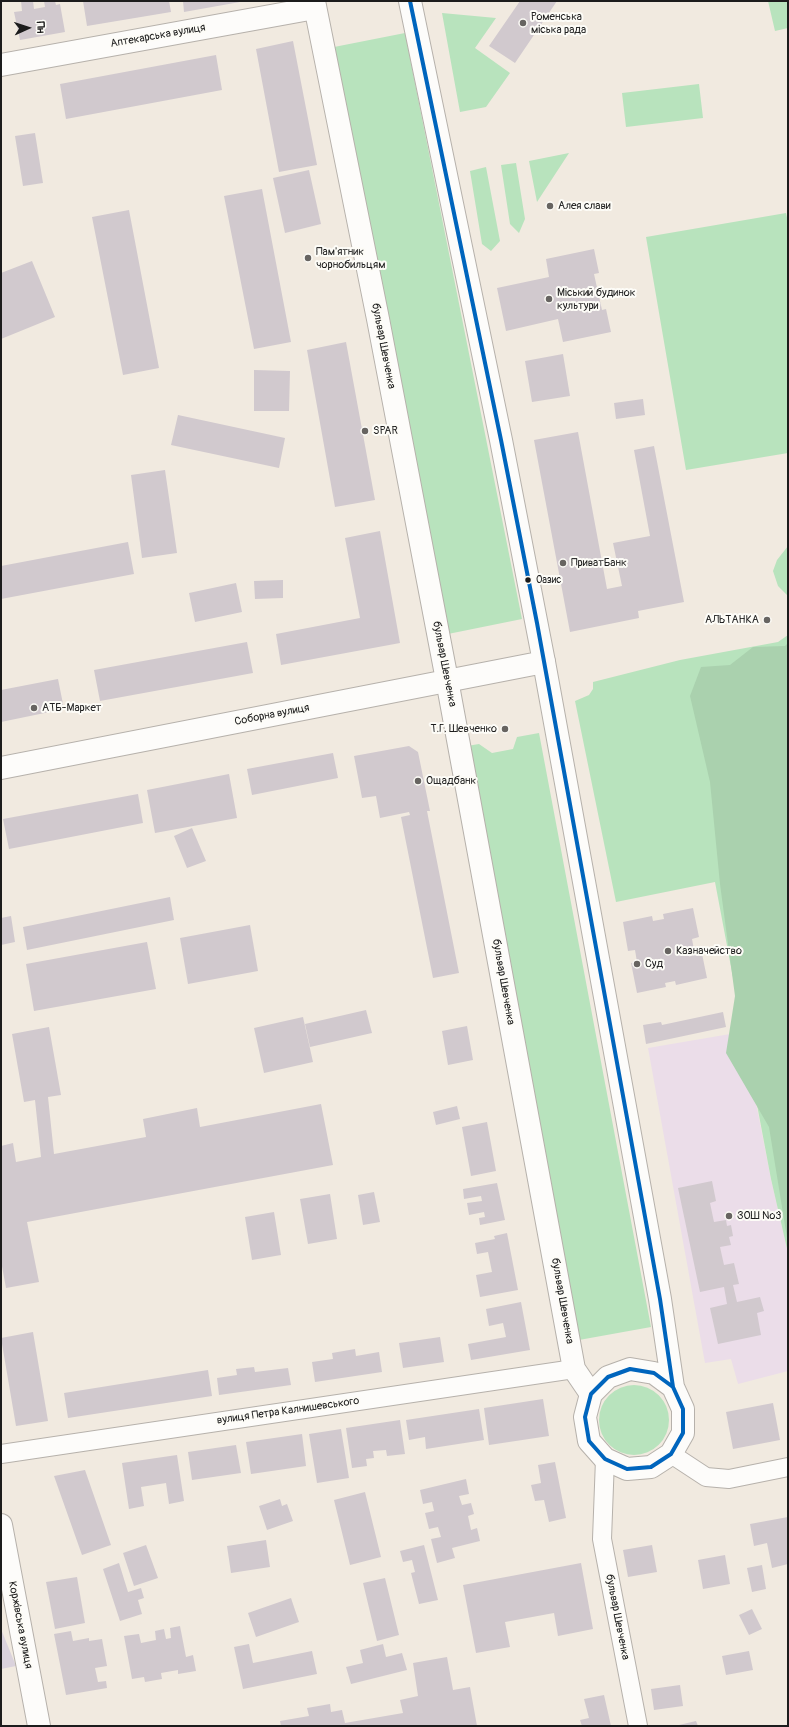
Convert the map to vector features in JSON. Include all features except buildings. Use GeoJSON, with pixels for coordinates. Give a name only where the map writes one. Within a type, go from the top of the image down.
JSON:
{"type":"FeatureCollection","features":[{"type":"Feature","properties":{"kind":"main road"},"geometry":{"type":"LineString","coordinates":[[410,1],[501,440],[544,662],[659,1292],[673,1387],[684,1409],[683,1433],[671,1454],[650,1467],[627,1469],[605,1459],[589,1441],[584,1417],[591,1394],[608,1377],[630,1369],[654,1373],[673,1387]]}},
{"type":"Feature","properties":{"kind":"main road","name":"Аптекарська вулиця"},"geometry":{"type":"LineString","coordinates":[[1,65],[315,4]]}},
{"type":"Feature","properties":{"kind":"main road","name":"бульвар Шевченка"},"geometry":{"type":"LineString","coordinates":[[315,4],[378,318],[447,680],[574,1369],[591,1394]]}},
{"type":"Feature","properties":{"kind":"main road","name":"Соборна вулиця"},"geometry":{"type":"LineString","coordinates":[[1,768],[544,662]]}},
{"type":"Feature","properties":{"kind":"main road","name":"Коржівська вулиця"},"geometry":{"type":"LineString","coordinates":[[1,1525],[39,1726]]}},
{"type":"Feature","properties":{"kind":"street","name":"вулиця Петра Калнишевського"},"geometry":{"type":"LineString","coordinates":[[1,1454],[574,1369]]}},
{"type":"Feature","properties":{"kind":"street"},"geometry":{"type":"LineString","coordinates":[[671,1454],[706,1477],[729,1479],[788,1467]]}},
{"type":"Feature","properties":{"kind":"street","name":"бульвар Шевченка"},"geometry":{"type":"LineString","coordinates":[[605,1459],[602,1540],[638,1726]]}},
{"type":"Feature","properties":{"kind":"shaded area","name":"ЗОШ №3"},"geometry":{"type":"Polygon","coordinates":[[[742,1032],[771,1179],[788,1253],[788,1371],[738,1384],[731,1359],[705,1363],[648,1048],[742,1032]]]}},
{"type":"Feature","properties":{"kind":"shaded area"},"geometry":{"type":"Polygon","coordinates":[[[1,1629],[16,1666],[1,1669],[1,1629]]]}},
{"type":"Feature","properties":{"kind":"green space"},"geometry":{"type":"Polygon","coordinates":[[[768,1],[788,1],[788,28],[775,31],[768,1]]]}},
{"type":"Feature","properties":{"kind":"green space"},"geometry":{"type":"Polygon","coordinates":[[[442,13],[496,18],[475,48],[510,73],[486,107],[460,112],[442,13]]]}},
{"type":"Feature","properties":{"kind":"green space"},"geometry":{"type":"Polygon","coordinates":[[[405,33],[522,619],[448,634],[329,48],[405,33]]]}},
{"type":"Feature","properties":{"kind":"green space"},"geometry":{"type":"Polygon","coordinates":[[[699,84],[703,118],[626,127],[622,93],[699,84]]]}},
{"type":"Feature","properties":{"kind":"green space"},"geometry":{"type":"Polygon","coordinates":[[[569,153],[537,202],[529,161],[569,153]]]}},
{"type":"Feature","properties":{"kind":"green space"},"geometry":{"type":"Polygon","coordinates":[[[516,163],[525,219],[519,233],[510,224],[501,165],[516,163]]]}},
{"type":"Feature","properties":{"kind":"green space"},"geometry":{"type":"Polygon","coordinates":[[[486,167],[500,241],[491,251],[482,244],[470,171],[486,167]]]}},
{"type":"Feature","properties":{"kind":"green space"},"geometry":{"type":"Polygon","coordinates":[[[786,213],[788,222],[788,453],[686,470],[646,237],[786,213]]]}},
{"type":"Feature","properties":{"kind":"green space"},"geometry":{"type":"Polygon","coordinates":[[[788,546],[788,596],[778,586],[773,571],[777,560],[788,546]]]}},
{"type":"Feature","properties":{"kind":"green space"},"geometry":{"type":"Polygon","coordinates":[[[788,635],[788,1253],[771,1179],[715,882],[616,902],[575,701],[589,695],[593,689],[593,682],[680,660],[778,642],[788,635]]]}},
{"type":"Feature","properties":{"kind":"green space"},"geometry":{"type":"Polygon","coordinates":[[[788,643],[788,1244],[769,1127],[726,1053],[735,996],[720,884],[710,782],[690,696],[701,667],[730,665],[753,647],[785,646],[788,643]]]}},
{"type":"Feature","properties":{"kind":"green space"},"geometry":{"type":"Polygon","coordinates":[[[539,733],[651,1327],[579,1340],[467,746],[479,744],[492,753],[513,749],[517,737],[539,733]]]}},
{"type":"Feature","properties":{"kind":"green space"},"geometry":{"type":"Polygon","coordinates":[[[634,1385],[647,1388],[659,1395],[666,1407],[669,1420],[666,1433],[659,1445],[647,1452],[634,1455],[621,1452],[609,1445],[602,1433],[599,1420],[602,1407],[609,1395],[621,1388],[634,1385]]]}},
{"type":"Feature","properties":{"kind":"transit line"},"geometry":{"type":"LineString","coordinates":[[410,1],[501,440],[537,623],[660,1299],[673,1387],[683,1409],[683,1433],[671,1454],[651,1467],[627,1469],[605,1459],[589,1441],[585,1417],[591,1394],[608,1377],[630,1369],[654,1373],[673,1387]]}},
{"type":"Feature","properties":{"kind":"place","name":"Роменська міська рада"},"geometry":{"type":"Point","coordinates":[523,23]}},
{"type":"Feature","properties":{"kind":"place","name":"Алея слави"},"geometry":{"type":"Point","coordinates":[550,206]}},
{"type":"Feature","properties":{"kind":"place","name":"Пам'ятник чорнобильцям"},"geometry":{"type":"Point","coordinates":[308,258]}},
{"type":"Feature","properties":{"kind":"place","name":"Міський будинок культури"},"geometry":{"type":"Point","coordinates":[549,299]}},
{"type":"Feature","properties":{"kind":"place","name":"SPAR"},"geometry":{"type":"Point","coordinates":[365,431]}},
{"type":"Feature","properties":{"kind":"place","name":"ПриватБанк"},"geometry":{"type":"Point","coordinates":[563,563]}},
{"type":"Feature","properties":{"kind":"place","name":"Оазис"},"geometry":{"type":"Point","coordinates":[528,580]}},
{"type":"Feature","properties":{"kind":"place","name":"АЛЬТАНКА"},"geometry":{"type":"Point","coordinates":[767,620]}},
{"type":"Feature","properties":{"kind":"place","name":"АТБ-Маркет"},"geometry":{"type":"Point","coordinates":[34,708]}},
{"type":"Feature","properties":{"kind":"place","name":"Т.Г. Шевченко"},"geometry":{"type":"Point","coordinates":[505,729]}},
{"type":"Feature","properties":{"kind":"place","name":"Ощадбанк"},"geometry":{"type":"Point","coordinates":[418,781]}},
{"type":"Feature","properties":{"kind":"place","name":"Казначейство"},"geometry":{"type":"Point","coordinates":[668,951]}},
{"type":"Feature","properties":{"kind":"place","name":"Суд"},"geometry":{"type":"Point","coordinates":[637,964]}},
{"type":"Feature","properties":{"kind":"place","name":"ЗОШ №3"},"geometry":{"type":"Point","coordinates":[729,1216]}}]}
